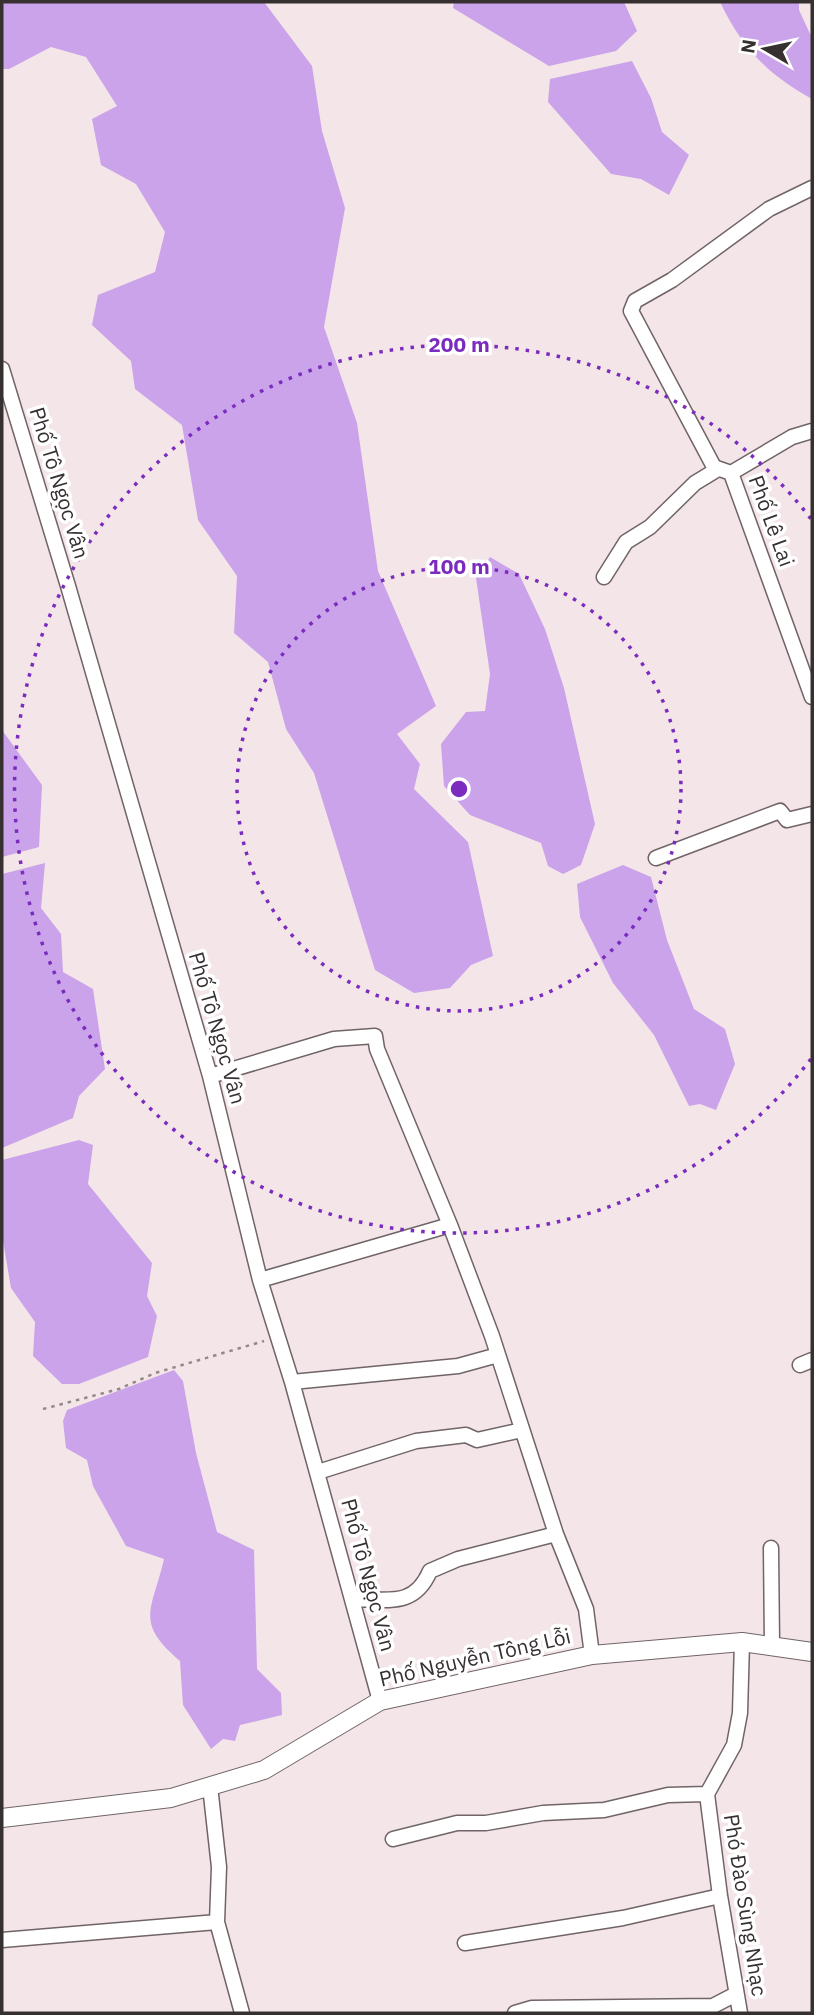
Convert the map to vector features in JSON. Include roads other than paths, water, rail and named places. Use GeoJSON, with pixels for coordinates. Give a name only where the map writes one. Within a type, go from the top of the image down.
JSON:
{"type":"FeatureCollection","features":[{"type":"Feature","properties":{"kind":"street","name":"Phố Lê Lai"},"geometry":{"type":"LineString","coordinates":[[812,188],[769,209],[672,280],[635,302],[632,316],[714,467],[724,471],[812,697]]}},
{"type":"Feature","properties":{"kind":"street","name":"Phố Tô Ngọc Vân"},"geometry":{"type":"LineString","coordinates":[[2,369],[210,1076],[260,1280],[318,1472],[380,1701]]}},
{"type":"Feature","properties":{"kind":"street"},"geometry":{"type":"LineString","coordinates":[[604,577],[626,542],[650,527],[695,483],[792,437],[812,431]]}},
{"type":"Feature","properties":{"kind":"street"},"geometry":{"type":"LineString","coordinates":[[656,858],[780,811],[787,820],[812,814]]}},
{"type":"Feature","properties":{"kind":"street"},"geometry":{"type":"LineString","coordinates":[[210,1076],[334,1039],[375,1035],[377,1049],[450,1225],[499,1356],[556,1534],[586,1609],[592,1655]]}},
{"type":"Feature","properties":{"kind":"street"},"geometry":{"type":"LineString","coordinates":[[260,1280],[450,1225]]}},
{"type":"Feature","properties":{"kind":"street"},"geometry":{"type":"LineString","coordinates":[[292,1382],[458,1366],[499,1356]]}},
{"type":"Feature","properties":{"kind":"street"},"geometry":{"type":"LineString","coordinates":[[318,1472],[416,1441],[466,1435],[477,1440],[522,1430]]}},
{"type":"Feature","properties":{"kind":"street"},"geometry":{"type":"LineString","coordinates":[[353,1599],[406,1599],[422,1589],[430,1571],[458,1559],[556,1534]]}},
{"type":"Feature","properties":{"kind":"street"},"geometry":{"type":"LineString","coordinates":[[771,1548],[772,1646]]}},
{"type":"Feature","properties":{"kind":"street","name":"Phố Nguyễn Tông Lỗi"},"geometry":{"type":"LineString","coordinates":[[2,1818],[171,1798],[264,1770],[380,1701],[592,1655],[743,1642],[812,1652]]}},
{"type":"Feature","properties":{"kind":"street","name":"Phó Đào Sùng Nhạc"},"geometry":{"type":"LineString","coordinates":[[740,2013],[720,1896],[707,1794],[734,1745],[740,1713],[743,1642]]}},
{"type":"Feature","properties":{"kind":"street"},"geometry":{"type":"LineString","coordinates":[[209,1786],[219,1867],[217,1922],[242,2013]]}},
{"type":"Feature","properties":{"kind":"street"},"geometry":{"type":"LineString","coordinates":[[393,1839],[457,1823],[486,1823],[543,1813],[604,1810],[668,1795],[707,1794]]}},
{"type":"Feature","properties":{"kind":"street"},"geometry":{"type":"LineString","coordinates":[[465,1943],[623,1919],[720,1896]]}},
{"type":"Feature","properties":{"kind":"street"},"geometry":{"type":"LineString","coordinates":[[2,1940],[217,1922]]}},
{"type":"Feature","properties":{"kind":"street"},"geometry":{"type":"LineString","coordinates":[[515,2013],[532,2008],[713,2006],[736,1994]]}}]}
